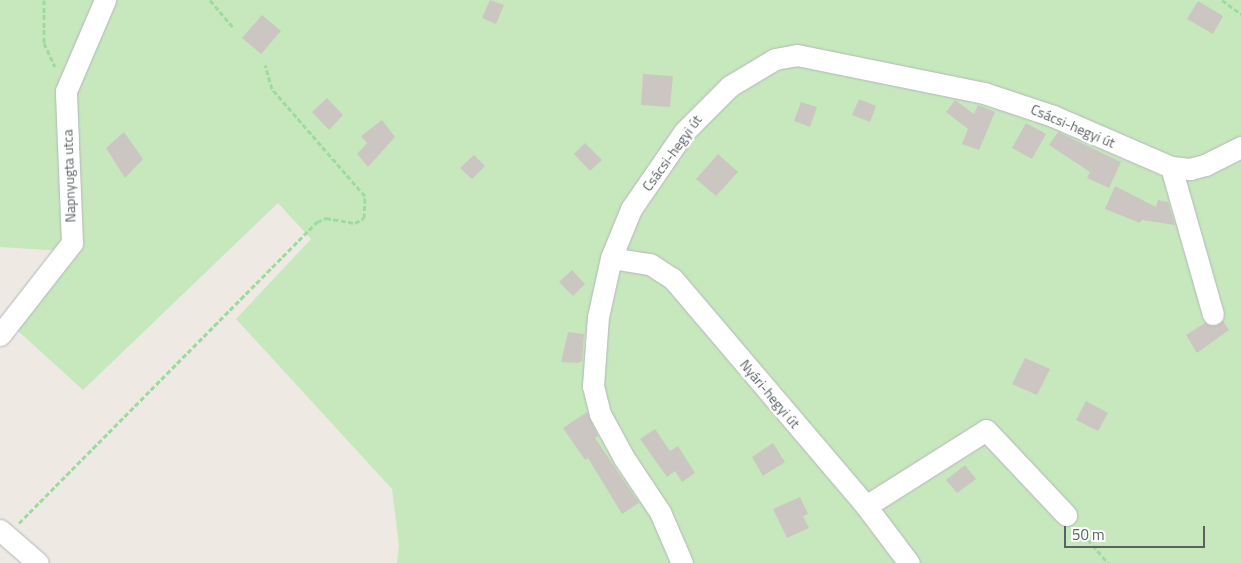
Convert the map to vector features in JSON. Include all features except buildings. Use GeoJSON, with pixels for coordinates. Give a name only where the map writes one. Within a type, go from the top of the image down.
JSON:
{"type":"FeatureCollection","features":[{"type":"Feature","properties":{"kind":"street","name":"Napnyugta utca"},"geometry":{"type":"LineString","coordinates":[[0,335],[72,243],[66,91],[106,0]]}},
{"type":"Feature","properties":{"kind":"street","name":"Csácsi-hegyi út"},"geometry":{"type":"LineString","coordinates":[[682,563],[660,512],[611,438],[600,414],[594,386],[598,317],[611,258],[631,209],[684,132],[707,106],[755,68],[775,59],[789,56],[825,60],[984,92],[1053,116],[1171,167],[1190,169],[1205,165],[1241,147]]}},
{"type":"Feature","properties":{"kind":"street"},"geometry":{"type":"LineString","coordinates":[[1171,167],[1213,314]]}},
{"type":"Feature","properties":{"kind":"street","name":"Nyári-hegyi út"},"geometry":{"type":"LineString","coordinates":[[611,258],[650,264],[673,279],[866,506],[909,563]]}},
{"type":"Feature","properties":{"kind":"street"},"geometry":{"type":"LineString","coordinates":[[866,506],[986,430],[1066,514]]}},
{"type":"Feature","properties":{"kind":"street"},"geometry":{"type":"LineString","coordinates":[[5,534],[38,563]]}},
{"type":"Feature","properties":{"kind":"path"},"geometry":{"type":"LineString","coordinates":[[44,0],[44,43],[66,91]]}},
{"type":"Feature","properties":{"kind":"path"},"geometry":{"type":"LineString","coordinates":[[210,0],[233,27]]}},
{"type":"Feature","properties":{"kind":"path"},"geometry":{"type":"LineString","coordinates":[[1222,0],[1241,14]]}},
{"type":"Feature","properties":{"kind":"path"},"geometry":{"type":"LineString","coordinates":[[5,534],[22,520],[317,222],[326,218],[356,223],[364,218],[365,196],[272,89],[265,65]]}},
{"type":"Feature","properties":{"kind":"path"},"geometry":{"type":"LineString","coordinates":[[1066,514],[1108,563]]}},
{"type":"Feature","properties":{"kind":"green space"},"geometry":{"type":"Polygon","coordinates":[[[0,0],[1241,0],[1241,563],[397,563],[399,546],[392,489],[236,319],[311,239],[278,203],[83,390],[16,329],[79,252],[0,247],[0,0]]]}}]}
